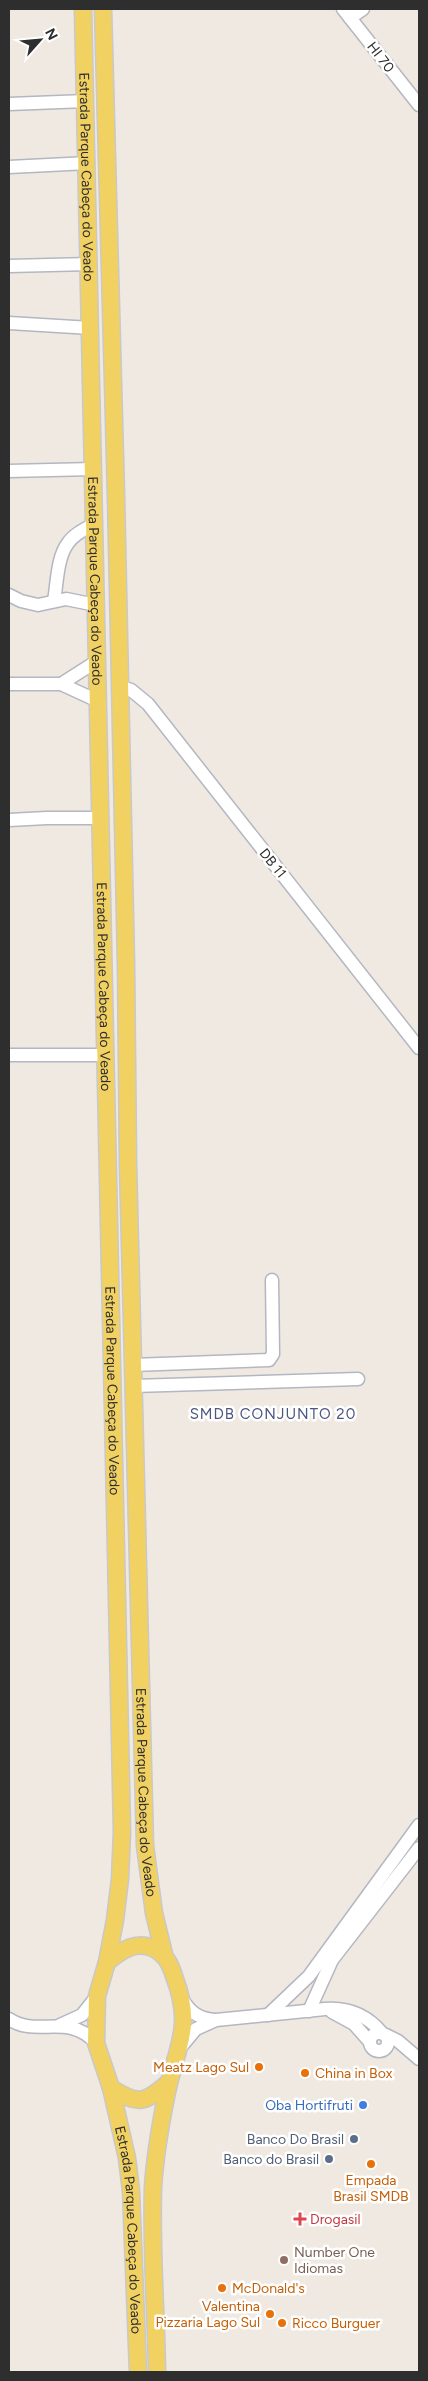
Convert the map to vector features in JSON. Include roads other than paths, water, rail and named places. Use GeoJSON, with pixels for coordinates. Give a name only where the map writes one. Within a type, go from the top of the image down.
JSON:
{"type":"FeatureCollection","features":[{"type":"Feature","properties":{"kind":"main road","name":"Estrada Parque Cabeça do Veado"},"geometry":{"type":"LineString","coordinates":[[83,9],[88,164],[100,842],[122,1832],[120,1879],[107,1962]]}},
{"type":"Feature","properties":{"kind":"main road","name":"Estrada Parque Cabeça do Veado"},"geometry":{"type":"LineString","coordinates":[[103,9],[116,490],[124,842],[128,1164],[145,1846],[154,1913],[164,1954]]}},
{"type":"Feature","properties":{"kind":"main road"},"geometry":{"type":"LineString","coordinates":[[93,483],[116,490]]}},
{"type":"Feature","properties":{"kind":"main road"},"geometry":{"type":"LineString","coordinates":[[100,842],[124,842]]}},
{"type":"Feature","properties":{"kind":"main road"},"geometry":{"type":"LineString","coordinates":[[139,1945],[149,1947],[164,1954],[171,1967],[182,1999],[184,2028],[180,2048],[168,2084],[149,2099],[132,2100],[111,2088],[96,2043],[97,1996],[107,1962],[128,1948],[139,1945]]}},
{"type":"Feature","properties":{"kind":"main road","name":"Estrada Parque Cabeça do Veado"},"geometry":{"type":"LineString","coordinates":[[157,2372],[153,2187],[157,2143],[168,2084]]}},
{"type":"Feature","properties":{"kind":"main road","name":"Estrada Parque Cabeça do Veado"},"geometry":{"type":"LineString","coordinates":[[111,2088],[127,2158],[131,2191],[138,2372]]}},
{"type":"Feature","properties":{"kind":"street"},"geometry":{"type":"LineString","coordinates":[[347,14],[363,9]]}},
{"type":"Feature","properties":{"kind":"street","name":"HI 70"},"geometry":{"type":"LineString","coordinates":[[347,14],[419,105]]}},
{"type":"Feature","properties":{"kind":"street"},"geometry":{"type":"LineString","coordinates":[[9,104],[86,101]]}},
{"type":"Feature","properties":{"kind":"street"},"geometry":{"type":"LineString","coordinates":[[9,167],[88,164]]}},
{"type":"Feature","properties":{"kind":"street"},"geometry":{"type":"LineString","coordinates":[[9,266],[90,264]]}},
{"type":"Feature","properties":{"kind":"street"},"geometry":{"type":"LineString","coordinates":[[9,323],[91,328]]}},
{"type":"Feature","properties":{"kind":"street"},"geometry":{"type":"LineString","coordinates":[[9,471],[93,483]]}},
{"type":"Feature","properties":{"kind":"street"},"geometry":{"type":"LineString","coordinates":[[54,602],[66,544],[94,524]]}},
{"type":"Feature","properties":{"kind":"street"},"geometry":{"type":"LineString","coordinates":[[9,595],[32,604],[72,599],[96,605]]}},
{"type":"Feature","properties":{"kind":"street"},"geometry":{"type":"LineString","coordinates":[[61,684],[97,661]]}},
{"type":"Feature","properties":{"kind":"street"},"geometry":{"type":"LineString","coordinates":[[9,684],[61,684],[98,701]]}},
{"type":"Feature","properties":{"kind":"street","name":"DB 11"},"geometry":{"type":"LineString","coordinates":[[120,686],[131,690],[148,704],[419,1048]]}},
{"type":"Feature","properties":{"kind":"street"},"geometry":{"type":"LineString","coordinates":[[9,815],[9,820],[100,818]]}},
{"type":"Feature","properties":{"kind":"street"},"geometry":{"type":"LineString","coordinates":[[9,1055],[106,1054]]}},
{"type":"Feature","properties":{"kind":"street"},"geometry":{"type":"LineString","coordinates":[[134,1365],[269,1360],[273,1354],[272,1280]]}},
{"type":"Feature","properties":{"kind":"street"},"geometry":{"type":"LineString","coordinates":[[134,1386],[358,1379]]}},
{"type":"Feature","properties":{"kind":"street"},"geometry":{"type":"LineString","coordinates":[[268,2015],[309,1976],[419,1825]]}},
{"type":"Feature","properties":{"kind":"street"},"geometry":{"type":"LineString","coordinates":[[309,2011],[332,1960],[419,1848]]}},
{"type":"Feature","properties":{"kind":"street"},"geometry":{"type":"LineString","coordinates":[[60,2025],[82,2015],[97,1996]]}},
{"type":"Feature","properties":{"kind":"street"},"geometry":{"type":"LineString","coordinates":[[182,1999],[188,2009],[198,2017],[216,2020],[336,2008],[357,2013],[373,2023],[384,2034],[389,2042],[385,2049]]}},
{"type":"Feature","properties":{"kind":"street"},"geometry":{"type":"LineString","coordinates":[[325,2009],[345,2018],[376,2050],[385,2049],[419,2059]]}},
{"type":"Feature","properties":{"kind":"street"},"geometry":{"type":"LineString","coordinates":[[9,2019],[20,2026],[60,2025],[84,2031],[96,2043]]}},
{"type":"Feature","properties":{"kind":"street"},"geometry":{"type":"LineString","coordinates":[[180,2048],[196,2029],[216,2020]]}},
{"type":"Feature","properties":{"kind":"street"},"geometry":{"type":"LineString","coordinates":[[370,2042],[374,2034],[384,2034],[398,2041],[419,2059]]}},
{"type":"Feature","properties":{"kind":"place","name":"Meatz Lago Sul"},"geometry":{"type":"Point","coordinates":[259,2067]}},
{"type":"Feature","properties":{"kind":"place","name":"China in Box"},"geometry":{"type":"Point","coordinates":[305,2073]}},
{"type":"Feature","properties":{"kind":"place","name":"Oba Hortifruti"},"geometry":{"type":"Point","coordinates":[363,2105]}},
{"type":"Feature","properties":{"kind":"place","name":"Banco Do Brasil"},"geometry":{"type":"Point","coordinates":[354,2139]}},
{"type":"Feature","properties":{"kind":"place","name":"Banco do Brasil"},"geometry":{"type":"Point","coordinates":[329,2159]}},
{"type":"Feature","properties":{"kind":"place","name":"Empada Brasil SMDB"},"geometry":{"type":"Point","coordinates":[371,2164]}},
{"type":"Feature","properties":{"kind":"place","name":"Drogasil"},"geometry":{"type":"Point","coordinates":[300,2219]}},
{"type":"Feature","properties":{"kind":"place","name":"Number One Idiomas"},"geometry":{"type":"Point","coordinates":[284,2260]}},
{"type":"Feature","properties":{"kind":"place","name":"McDonald's"},"geometry":{"type":"Point","coordinates":[222,2288]}},
{"type":"Feature","properties":{"kind":"place","name":"Valentina Pizzaria Lago Sul"},"geometry":{"type":"Point","coordinates":[270,2314]}},
{"type":"Feature","properties":{"kind":"place","name":"Ricco Burguer"},"geometry":{"type":"Point","coordinates":[282,2323]}},
{"type":"Feature","properties":{"kind":"district","name":"SMDB CONJUNTO 20"},"geometry":{"type":"Point","coordinates":[273,1414]}}]}
